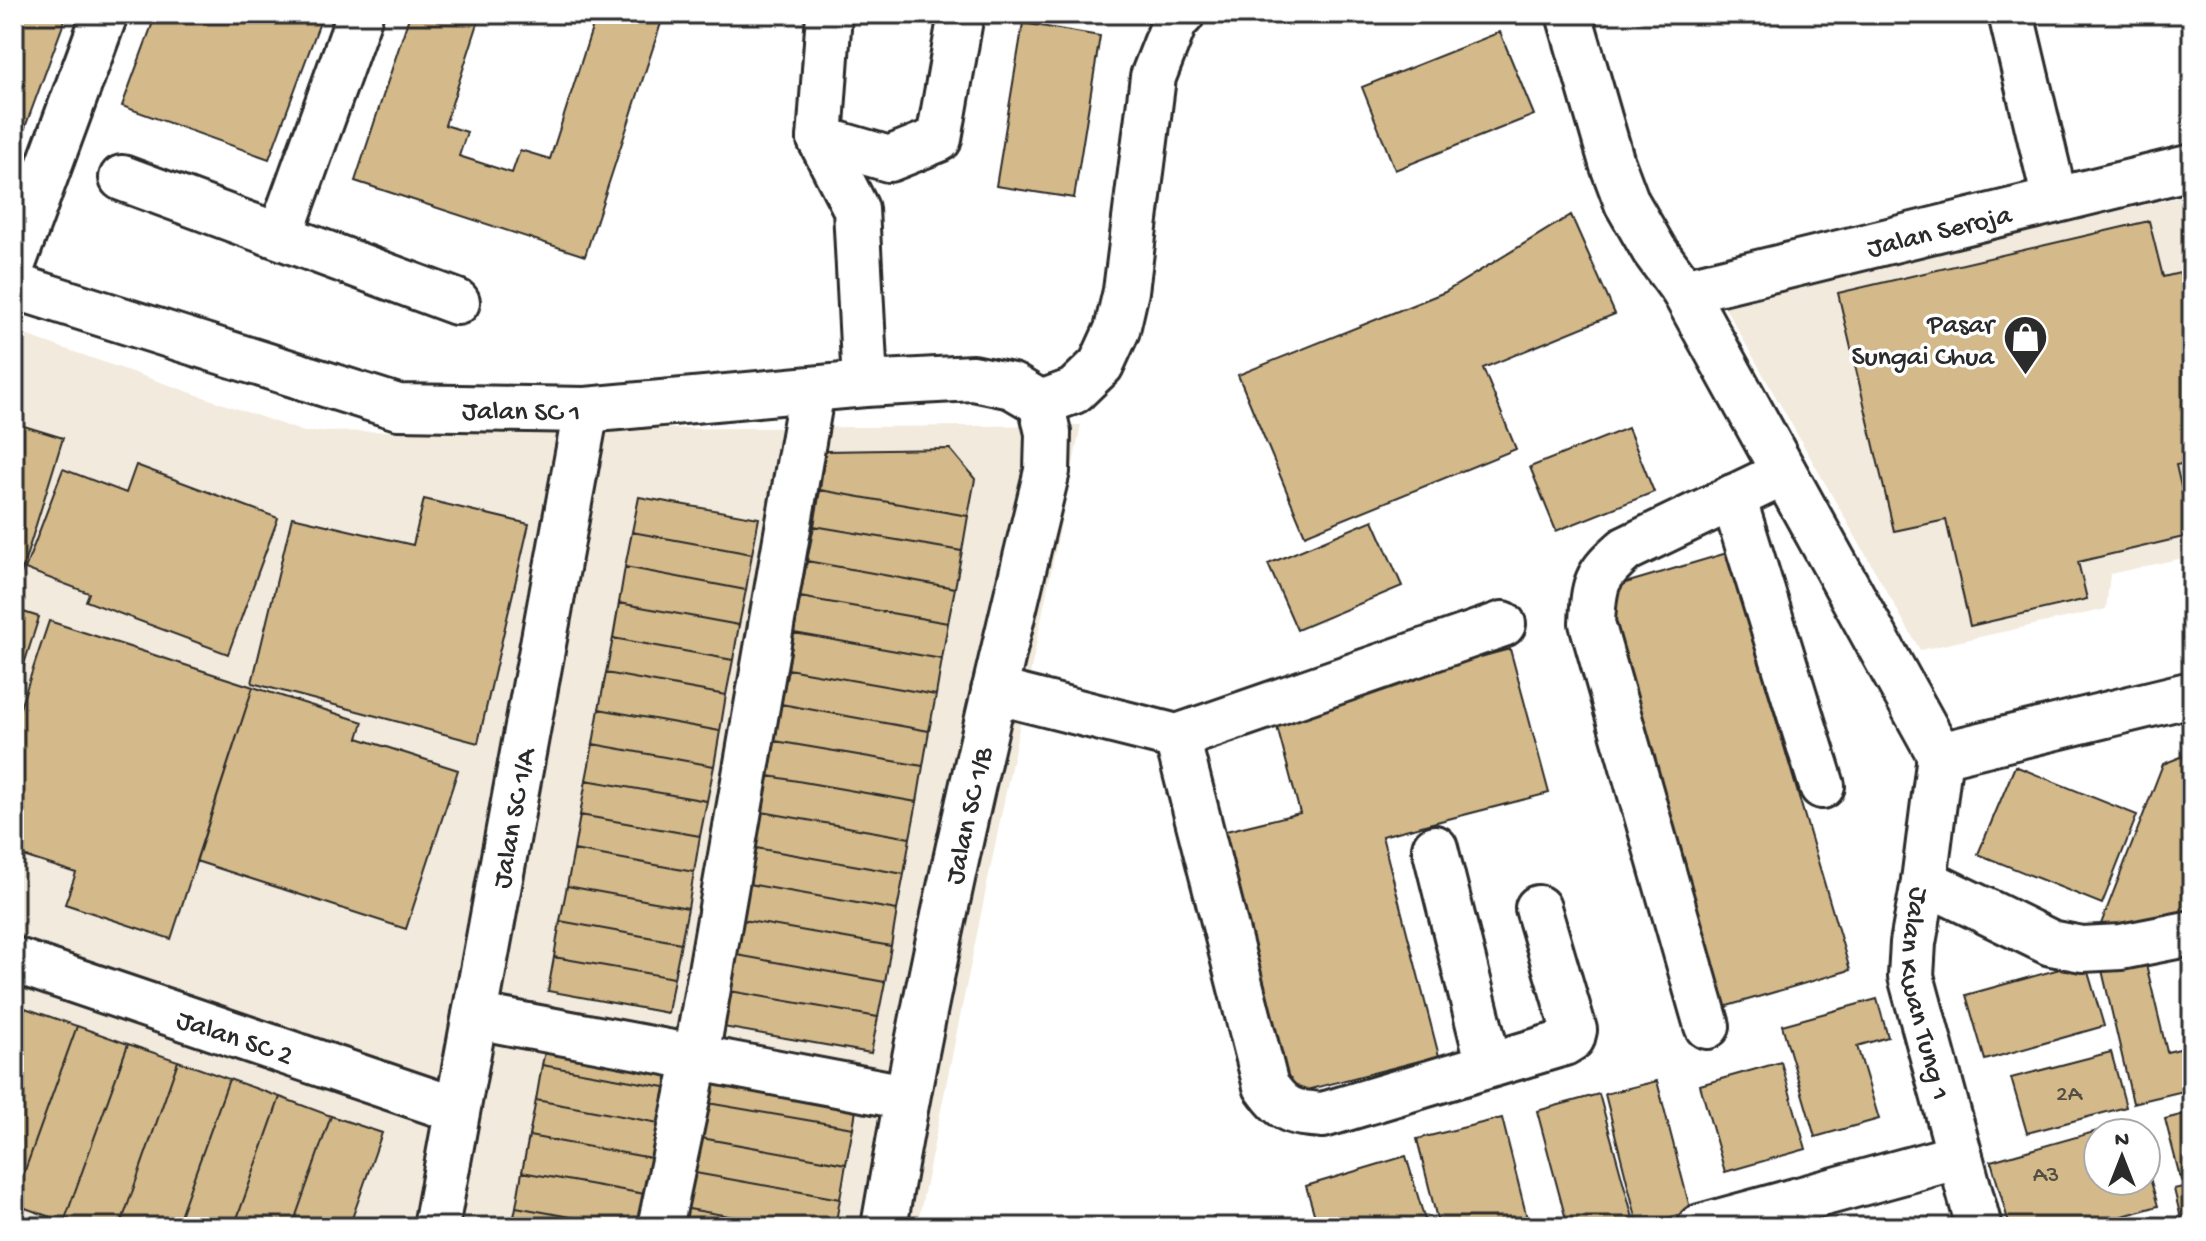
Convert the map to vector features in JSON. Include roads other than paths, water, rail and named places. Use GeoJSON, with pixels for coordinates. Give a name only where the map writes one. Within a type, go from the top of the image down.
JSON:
{"type":"FeatureCollection","features":[{"type":"Feature","properties":{"kind":"street"},"geometry":{"type":"LineString","coordinates":[[14,261],[105,14]]}},
{"type":"Feature","properties":{"kind":"street"},"geometry":{"type":"LineString","coordinates":[[280,236],[360,14]]}},
{"type":"Feature","properties":{"kind":"street"},"geometry":{"type":"LineString","coordinates":[[829,14],[820,139],[856,209],[865,384]]}},
{"type":"Feature","properties":{"kind":"street"},"geometry":{"type":"LineString","coordinates":[[820,139],[889,159],[939,139],[961,14]]}},
{"type":"Feature","properties":{"kind":"street"},"geometry":{"type":"LineString","coordinates":[[1041,403],[1074,391],[1101,365],[1117,330],[1126,291],[1153,77],[1175,21],[1182,14]]}},
{"type":"Feature","properties":{"kind":"street"},"geometry":{"type":"LineString","coordinates":[[1569,14],[1612,163],[1627,203],[1654,250],[1684,291],[1940,755],[2192,694]]}},
{"type":"Feature","properties":{"kind":"street"},"geometry":{"type":"LineString","coordinates":[[2011,14],[2055,200]]}},
{"type":"Feature","properties":{"kind":"street","name":"Jalan Seroja"},"geometry":{"type":"LineString","coordinates":[[1684,291],[2192,167]]}},
{"type":"Feature","properties":{"kind":"street"},"geometry":{"type":"LineString","coordinates":[[122,178],[457,302]]}},
{"type":"Feature","properties":{"kind":"street","name":"Jalan SC 1"},"geometry":{"type":"LineString","coordinates":[[14,286],[398,407],[586,410],[865,384],[973,378],[1012,386],[1041,403]]}},
{"type":"Feature","properties":{"kind":"street"},"geometry":{"type":"LineString","coordinates":[[660,1227],[696,1057],[812,390]]}},
{"type":"Feature","properties":{"kind":"street","name":"Jalan SC 1/B"},"geometry":{"type":"LineString","coordinates":[[884,1227],[906,1097],[994,691],[1047,471],[1048,433],[1041,403]]}},
{"type":"Feature","properties":{"kind":"street","name":"Jalan SC 1/A"},"geometry":{"type":"LineString","coordinates":[[436,1227],[586,410]]}},
{"type":"Feature","properties":{"kind":"street"},"geometry":{"type":"LineString","coordinates":[[1707,1026],[1592,623],[1593,590],[1605,566],[1626,549],[1784,473]]}},
{"type":"Feature","properties":{"kind":"street"},"geometry":{"type":"LineString","coordinates":[[1733,497],[1822,786]]}},
{"type":"Feature","properties":{"kind":"street"},"geometry":{"type":"LineString","coordinates":[[994,691],[1177,737],[1503,624]]}},
{"type":"Feature","properties":{"kind":"street"},"geometry":{"type":"LineString","coordinates":[[1177,737],[1266,1086],[1280,1106],[1301,1114],[1323,1115],[1564,1043],[1572,1038],[1574,1030],[1538,908]]}},
{"type":"Feature","properties":{"kind":"street","name":"Jalan Kwan Tung 1"},"geometry":{"type":"LineString","coordinates":[[1940,755],[1911,976],[1979,1227]]}},
{"type":"Feature","properties":{"kind":"street"},"geometry":{"type":"LineString","coordinates":[[1435,848],[1489,1065]]}},
{"type":"Feature","properties":{"kind":"street"},"geometry":{"type":"LineString","coordinates":[[1924,881],[2051,943],[2082,949],[2121,947],[2192,933]]}},
{"type":"Feature","properties":{"kind":"street","name":"Jalan SC 2"},"geometry":{"type":"LineString","coordinates":[[14,960],[457,1110]]}},
{"type":"Feature","properties":{"kind":"street"},"geometry":{"type":"LineString","coordinates":[[475,1016],[906,1097]]}},
{"type":"Feature","properties":{"kind":"street"},"geometry":{"type":"LineString","coordinates":[[1700,1227],[1960,1156]]}},
{"type":"Feature","properties":{"kind":"place","name":"Pasar Sungai Chua"},"geometry":{"type":"Point","coordinates":[2025,377]}}]}
